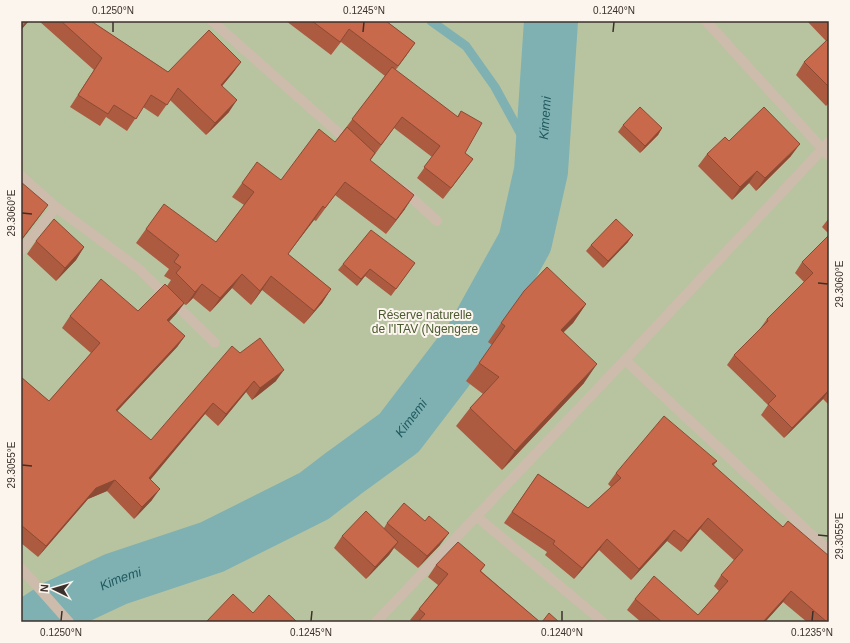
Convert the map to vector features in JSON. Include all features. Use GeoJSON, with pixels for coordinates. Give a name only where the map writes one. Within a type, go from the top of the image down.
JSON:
{"type":"FeatureCollection","features":[{"type":"Feature","properties":{"kind":"street"},"geometry":{"type":"LineString","coordinates":[[212,21],[354,147]]}},
{"type":"Feature","properties":{"kind":"street"},"geometry":{"type":"LineString","coordinates":[[376,622],[827,149],[706,21]]}},
{"type":"Feature","properties":{"kind":"street"},"geometry":{"type":"LineString","coordinates":[[21,176],[56,207],[139,269],[215,343]]}},
{"type":"Feature","properties":{"kind":"street"},"geometry":{"type":"LineString","coordinates":[[396,184],[437,220]]}},
{"type":"Feature","properties":{"kind":"street"},"geometry":{"type":"LineString","coordinates":[[21,251],[56,207]]}},
{"type":"Feature","properties":{"kind":"street"},"geometry":{"type":"LineString","coordinates":[[625,360],[829,551]]}},
{"type":"Feature","properties":{"kind":"street"},"geometry":{"type":"LineString","coordinates":[[476,516],[603,622]]}},
{"type":"Feature","properties":{"kind":"street"},"geometry":{"type":"LineString","coordinates":[[21,568],[69,622]]}},
{"type":"Feature","properties":{"kind":"green space","name":"Réserve naturelle de l'ITAV (Ngengere"},"geometry":{"type":"Polygon","coordinates":[[[21,21],[829,21],[829,622],[21,622],[21,21]]]}},
{"type":"Feature","properties":{"kind":"building"},"geometry":{"type":"Polygon","coordinates":[[[21,21],[27,21],[21,28],[21,21]]]}},
{"type":"Feature","properties":{"kind":"building"},"geometry":{"type":"Polygon","coordinates":[[[61,21],[91,21],[168,72],[209,30],[241,62],[221,85],[237,100],[215,123],[178,88],[167,105],[151,95],[136,119],[114,105],[108,114],[78,95],[102,58],[61,21]]]}},
{"type":"Feature","properties":{"kind":"building"},"geometry":{"type":"Polygon","coordinates":[[[312,21],[386,21],[415,43],[398,66],[349,29],[340,42],[312,21]]]}},
{"type":"Feature","properties":{"kind":"building"},"geometry":{"type":"Polygon","coordinates":[[[827,40],[829,41],[829,87],[804,62],[827,40]]]}},
{"type":"Feature","properties":{"kind":"building"},"geometry":{"type":"Polygon","coordinates":[[[392,67],[458,117],[461,111],[482,123],[465,153],[473,159],[451,188],[424,167],[440,146],[402,117],[381,145],[352,119],[392,67]]]}},
{"type":"Feature","properties":{"kind":"building"},"geometry":{"type":"Polygon","coordinates":[[[640,107],[662,128],[645,146],[623,125],[640,107]]]}},
{"type":"Feature","properties":{"kind":"building"},"geometry":{"type":"Polygon","coordinates":[[[764,107],[800,144],[765,178],[757,171],[740,187],[707,154],[725,137],[729,141],[764,107]]]}},
{"type":"Feature","properties":{"kind":"building"},"geometry":{"type":"Polygon","coordinates":[[[347,127],[375,153],[370,160],[414,195],[396,220],[345,182],[325,208],[323,206],[288,254],[331,289],[314,311],[271,276],[260,291],[242,274],[220,298],[202,284],[195,292],[176,273],[181,267],[174,262],[179,255],[146,229],[164,204],[216,242],[254,192],[242,183],[257,162],[281,180],[319,129],[335,142],[347,127]]]}},
{"type":"Feature","properties":{"kind":"building"},"geometry":{"type":"Polygon","coordinates":[[[21,182],[48,205],[21,240],[21,182]]]}},
{"type":"Feature","properties":{"kind":"building"},"geometry":{"type":"Polygon","coordinates":[[[54,219],[84,247],[65,268],[36,241],[54,219]]]}},
{"type":"Feature","properties":{"kind":"building"},"geometry":{"type":"Polygon","coordinates":[[[616,219],[633,235],[608,261],[591,245],[616,219]]]}},
{"type":"Feature","properties":{"kind":"building"},"geometry":{"type":"Polygon","coordinates":[[[371,230],[415,263],[396,289],[370,269],[361,279],[343,264],[371,230]]]}},
{"type":"Feature","properties":{"kind":"building"},"geometry":{"type":"Polygon","coordinates":[[[829,235],[829,390],[792,428],[768,404],[776,396],[734,355],[768,321],[767,319],[813,273],[802,262],[829,235]]]}},
{"type":"Feature","properties":{"kind":"building"},"geometry":{"type":"Polygon","coordinates":[[[547,267],[586,304],[561,330],[597,364],[515,451],[470,408],[499,377],[479,363],[505,326],[501,323],[524,291],[547,267]]]}},
{"type":"Feature","properties":{"kind":"building"},"geometry":{"type":"Polygon","coordinates":[[[101,279],[138,311],[165,284],[184,303],[167,320],[185,336],[116,410],[151,440],[232,346],[240,353],[260,338],[284,370],[260,388],[254,381],[226,414],[213,403],[149,478],[160,489],[142,507],[115,480],[96,488],[46,546],[21,525],[21,377],[49,401],[100,343],[70,316],[101,279]]]}},
{"type":"Feature","properties":{"kind":"building"},"geometry":{"type":"Polygon","coordinates":[[[664,416],[717,461],[712,464],[783,527],[788,521],[829,556],[829,622],[827,622],[791,591],[763,622],[662,622],[635,599],[654,576],[698,615],[728,581],[721,575],[743,550],[708,518],[688,541],[674,530],[639,569],[607,539],[582,568],[553,544],[555,541],[512,512],[538,474],[588,508],[621,478],[616,473],[664,416]]]}},
{"type":"Feature","properties":{"kind":"building"},"geometry":{"type":"Polygon","coordinates":[[[404,503],[425,521],[429,516],[449,533],[427,556],[387,523],[404,503]]]}},
{"type":"Feature","properties":{"kind":"building"},"geometry":{"type":"Polygon","coordinates":[[[366,511],[398,542],[375,567],[342,536],[366,511]]]}},
{"type":"Feature","properties":{"kind":"building"},"geometry":{"type":"Polygon","coordinates":[[[458,542],[485,565],[480,571],[540,622],[418,622],[425,614],[419,609],[448,574],[436,565],[458,542]]]}},
{"type":"Feature","properties":{"kind":"building"},"geometry":{"type":"Polygon","coordinates":[[[233,594],[253,613],[269,595],[297,622],[206,622],[233,594]]]}},
{"type":"Feature","properties":{"kind":"building"},"geometry":{"type":"Polygon","coordinates":[[[549,613],[559,622],[542,622],[549,613]]]}},
{"type":"Feature","properties":{"kind":"waterway"},"geometry":{"type":"LineString","coordinates":[[431,21],[466,46],[495,87],[541,171]]}},
{"type":"Feature","properties":{"kind":"waterway","name":"Kimemi"},"geometry":{"type":"LineString","coordinates":[[33,622],[56,607],[116,579],[212,547],[314,496],[399,433],[473,336],[525,242],[541,171],[551,21]]}}]}
